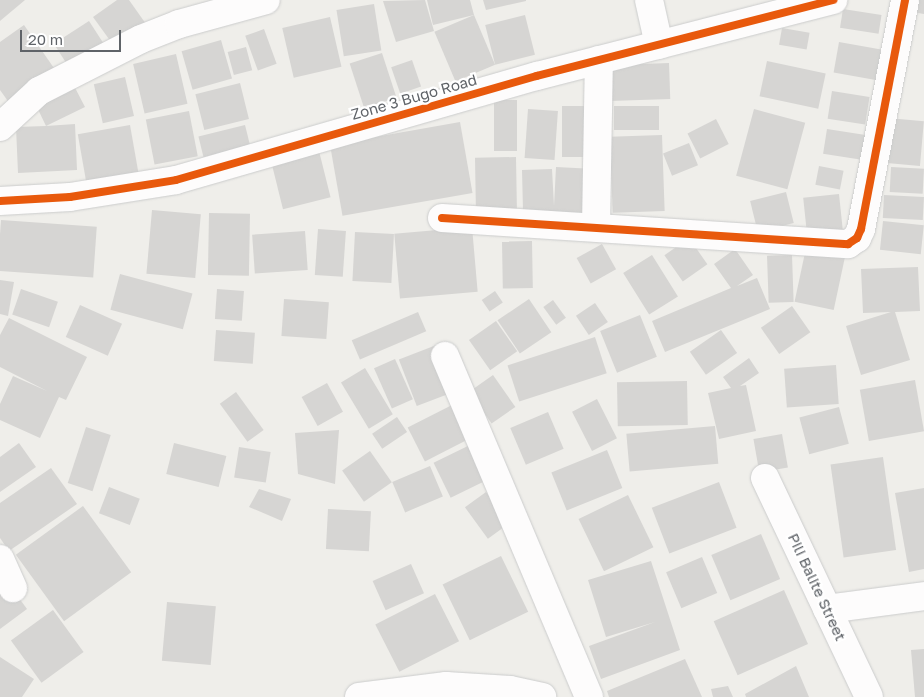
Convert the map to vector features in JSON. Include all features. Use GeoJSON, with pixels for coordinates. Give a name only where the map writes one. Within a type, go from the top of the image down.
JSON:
{"type":"FeatureCollection","features":[{"type":"Feature","properties":{"kind":"street"},"geometry":{"type":"LineString","coordinates":[[0,127],[39,91],[141,39],[222,6],[266,0]]}},
{"type":"Feature","properties":{"kind":"street"},"geometry":{"type":"LineString","coordinates":[[649,0],[659,45]]}},
{"type":"Feature","properties":{"kind":"street","name":"Zone 3 Bugo Road"},"geometry":{"type":"LineString","coordinates":[[0,201],[70,197],[176,180],[599,60],[833,0]]}},
{"type":"Feature","properties":{"kind":"street"},"geometry":{"type":"LineString","coordinates":[[442,218],[596,226],[835,244],[853,241],[861,229],[905,0]]}},
{"type":"Feature","properties":{"kind":"street"},"geometry":{"type":"LineString","coordinates":[[596,226],[599,60]]}},
{"type":"Feature","properties":{"kind":"street"},"geometry":{"type":"LineString","coordinates":[[445,356],[589,697]]}},
{"type":"Feature","properties":{"kind":"street","name":"Pili Balite Street"},"geometry":{"type":"LineString","coordinates":[[766,478],[869,697]]}},
{"type":"Feature","properties":{"kind":"street"},"geometry":{"type":"LineString","coordinates":[[0,559],[13,588]]}},
{"type":"Feature","properties":{"kind":"street"},"geometry":{"type":"LineString","coordinates":[[827,609],[924,596]]}},
{"type":"Feature","properties":{"kind":"street"},"geometry":{"type":"LineString","coordinates":[[359,697],[446,686],[510,690],[542,697]]}},
{"type":"Feature","properties":{"kind":"building"},"geometry":{"type":"Polygon","coordinates":[[[0,0],[25,0],[0,21],[0,0]]]}},
{"type":"Feature","properties":{"kind":"building"},"geometry":{"type":"Polygon","coordinates":[[[117,0],[129,0],[146,24],[114,46],[93,17],[117,0]]]}},
{"type":"Feature","properties":{"kind":"building"},"geometry":{"type":"Polygon","coordinates":[[[425,0],[434,31],[396,42],[383,1],[425,0]]]}},
{"type":"Feature","properties":{"kind":"building"},"geometry":{"type":"Polygon","coordinates":[[[427,0],[470,0],[474,15],[433,25],[427,0]]]}},
{"type":"Feature","properties":{"kind":"building"},"geometry":{"type":"Polygon","coordinates":[[[483,0],[526,0],[526,1],[486,10],[483,0]]]}},
{"type":"Feature","properties":{"kind":"building"},"geometry":{"type":"Polygon","coordinates":[[[914,0],[924,0],[924,14],[912,12],[914,0]]]}},
{"type":"Feature","properties":{"kind":"building"},"geometry":{"type":"Polygon","coordinates":[[[374,4],[381,50],[344,56],[336,10],[374,4]]]}},
{"type":"Feature","properties":{"kind":"building"},"geometry":{"type":"Polygon","coordinates":[[[843,9],[882,15],[879,34],[840,28],[843,9]]]}},
{"type":"Feature","properties":{"kind":"building"},"geometry":{"type":"Polygon","coordinates":[[[474,15],[495,65],[456,82],[434,32],[474,15]]]}},
{"type":"Feature","properties":{"kind":"building"},"geometry":{"type":"Polygon","coordinates":[[[525,15],[535,55],[495,65],[485,25],[525,15]]]}},
{"type":"Feature","properties":{"kind":"building"},"geometry":{"type":"Polygon","coordinates":[[[330,17],[341,67],[294,78],[282,28],[330,17]]]}},
{"type":"Feature","properties":{"kind":"building"},"geometry":{"type":"Polygon","coordinates":[[[89,21],[107,49],[72,72],[54,44],[89,21]]]}},
{"type":"Feature","properties":{"kind":"building"},"geometry":{"type":"Polygon","coordinates":[[[24,25],[56,71],[10,104],[0,90],[0,42],[24,25]]]}},
{"type":"Feature","properties":{"kind":"building"},"geometry":{"type":"Polygon","coordinates":[[[782,28],[810,33],[807,50],[779,45],[782,28]]]}},
{"type":"Feature","properties":{"kind":"building"},"geometry":{"type":"Polygon","coordinates":[[[264,29],[277,64],[258,71],[245,36],[264,29]]]}},
{"type":"Feature","properties":{"kind":"building"},"geometry":{"type":"Polygon","coordinates":[[[221,40],[232,78],[193,90],[182,51],[221,40]]]}},
{"type":"Feature","properties":{"kind":"building"},"geometry":{"type":"Polygon","coordinates":[[[839,42],[885,50],[880,81],[834,73],[839,42]]]}},
{"type":"Feature","properties":{"kind":"building"},"geometry":{"type":"Polygon","coordinates":[[[246,47],[252,70],[234,75],[228,52],[246,47]]]}},
{"type":"Feature","properties":{"kind":"building"},"geometry":{"type":"Polygon","coordinates":[[[382,53],[397,98],[364,108],[350,64],[382,53]]]}},
{"type":"Feature","properties":{"kind":"building"},"geometry":{"type":"Polygon","coordinates":[[[176,54],[187,104],[145,114],[133,64],[176,54]]]}},
{"type":"Feature","properties":{"kind":"building"},"geometry":{"type":"Polygon","coordinates":[[[412,60],[421,86],[400,94],[391,67],[412,60]]]}},
{"type":"Feature","properties":{"kind":"building"},"geometry":{"type":"Polygon","coordinates":[[[767,61],[826,73],[818,109],[760,96],[767,61]]]}},
{"type":"Feature","properties":{"kind":"building"},"geometry":{"type":"Polygon","coordinates":[[[669,63],[670,99],[609,101],[608,65],[669,63]]]}},
{"type":"Feature","properties":{"kind":"building"},"geometry":{"type":"Polygon","coordinates":[[[125,77],[134,116],[103,123],[94,84],[125,77]]]}},
{"type":"Feature","properties":{"kind":"building"},"geometry":{"type":"Polygon","coordinates":[[[72,82],[85,107],[46,126],[34,101],[72,82]]]}},
{"type":"Feature","properties":{"kind":"building"},"geometry":{"type":"Polygon","coordinates":[[[240,83],[249,119],[204,130],[195,94],[240,83]]]}},
{"type":"Feature","properties":{"kind":"building"},"geometry":{"type":"Polygon","coordinates":[[[832,91],[870,97],[865,125],[828,119],[832,91]]]}},
{"type":"Feature","properties":{"kind":"building"},"geometry":{"type":"Polygon","coordinates":[[[494,100],[517,100],[517,151],[494,151],[494,100]]]}},
{"type":"Feature","properties":{"kind":"building"},"geometry":{"type":"Polygon","coordinates":[[[562,106],[592,106],[592,157],[562,157],[562,106]]]}},
{"type":"Feature","properties":{"kind":"building"},"geometry":{"type":"Polygon","coordinates":[[[614,106],[659,106],[659,130],[614,130],[614,106]]]}},
{"type":"Feature","properties":{"kind":"building"},"geometry":{"type":"Polygon","coordinates":[[[528,109],[558,111],[555,160],[525,158],[528,109]]]}},
{"type":"Feature","properties":{"kind":"building"},"geometry":{"type":"Polygon","coordinates":[[[754,109],[805,123],[787,189],[736,176],[754,109]]]}},
{"type":"Feature","properties":{"kind":"building"},"geometry":{"type":"Polygon","coordinates":[[[189,111],[198,156],[155,165],[146,119],[189,111]]]}},
{"type":"Feature","properties":{"kind":"building"},"geometry":{"type":"Polygon","coordinates":[[[888,118],[924,121],[920,166],[884,163],[888,118]]]}},
{"type":"Feature","properties":{"kind":"building"},"geometry":{"type":"Polygon","coordinates":[[[716,119],[729,144],[700,158],[687,134],[716,119]]]}},
{"type":"Feature","properties":{"kind":"building"},"geometry":{"type":"Polygon","coordinates":[[[460,122],[473,193],[343,216],[330,145],[460,122]]]}},
{"type":"Feature","properties":{"kind":"building"},"geometry":{"type":"Polygon","coordinates":[[[75,124],[77,170],[18,173],[16,127],[75,124]]]}},
{"type":"Feature","properties":{"kind":"building"},"geometry":{"type":"Polygon","coordinates":[[[130,125],[138,172],[86,181],[78,134],[130,125]]]}},
{"type":"Feature","properties":{"kind":"building"},"geometry":{"type":"Polygon","coordinates":[[[245,125],[250,145],[204,157],[198,137],[245,125]]]}},
{"type":"Feature","properties":{"kind":"building"},"geometry":{"type":"Polygon","coordinates":[[[827,129],[866,135],[862,160],[823,154],[827,129]]]}},
{"type":"Feature","properties":{"kind":"building"},"geometry":{"type":"Polygon","coordinates":[[[662,135],[665,211],[613,213],[610,137],[662,135]]]}},
{"type":"Feature","properties":{"kind":"building"},"geometry":{"type":"Polygon","coordinates":[[[317,143],[331,197],[283,209],[269,155],[317,143]]]}},
{"type":"Feature","properties":{"kind":"building"},"geometry":{"type":"Polygon","coordinates":[[[689,143],[698,165],[672,176],[663,153],[689,143]]]}},
{"type":"Feature","properties":{"kind":"building"},"geometry":{"type":"Polygon","coordinates":[[[516,157],[517,216],[476,217],[475,158],[516,157]]]}},
{"type":"Feature","properties":{"kind":"building"},"geometry":{"type":"Polygon","coordinates":[[[819,166],[844,171],[840,189],[815,185],[819,166]]]}},
{"type":"Feature","properties":{"kind":"building"},"geometry":{"type":"Polygon","coordinates":[[[556,167],[595,169],[593,213],[523,211],[522,170],[552,169],[554,206],[556,167]]]}},
{"type":"Feature","properties":{"kind":"building"},"geometry":{"type":"Polygon","coordinates":[[[891,167],[924,169],[923,194],[890,192],[891,167]]]}},
{"type":"Feature","properties":{"kind":"building"},"geometry":{"type":"Polygon","coordinates":[[[786,192],[794,223],[758,232],[750,201],[786,192]]]}},
{"type":"Feature","properties":{"kind":"building"},"geometry":{"type":"Polygon","coordinates":[[[839,194],[843,233],[807,237],[803,198],[839,194]]]}},
{"type":"Feature","properties":{"kind":"building"},"geometry":{"type":"Polygon","coordinates":[[[884,195],[924,197],[923,220],[883,218],[884,195]]]}},
{"type":"Feature","properties":{"kind":"building"},"geometry":{"type":"Polygon","coordinates":[[[152,210],[201,214],[195,278],[146,274],[152,210]]]}},
{"type":"Feature","properties":{"kind":"building"},"geometry":{"type":"Polygon","coordinates":[[[209,213],[250,214],[249,276],[208,275],[209,213]]]}},
{"type":"Feature","properties":{"kind":"building"},"geometry":{"type":"Polygon","coordinates":[[[1,220],[97,227],[93,278],[0,271],[1,220]]]}},
{"type":"Feature","properties":{"kind":"building"},"geometry":{"type":"Polygon","coordinates":[[[883,221],[924,225],[921,254],[880,250],[883,221]]]}},
{"type":"Feature","properties":{"kind":"building"},"geometry":{"type":"Polygon","coordinates":[[[472,227],[478,292],[400,299],[394,234],[472,227]]]}},
{"type":"Feature","properties":{"kind":"building"},"geometry":{"type":"Polygon","coordinates":[[[318,229],[346,231],[343,277],[315,275],[318,229]]]}},
{"type":"Feature","properties":{"kind":"building"},"geometry":{"type":"Polygon","coordinates":[[[305,231],[308,270],[255,274],[252,235],[305,231]]]}},
{"type":"Feature","properties":{"kind":"building"},"geometry":{"type":"Polygon","coordinates":[[[355,232],[394,234],[391,283],[352,281],[355,232]]]}},
{"type":"Feature","properties":{"kind":"building"},"geometry":{"type":"Polygon","coordinates":[[[689,238],[707,264],[683,281],[664,255],[689,238]]]}},
{"type":"Feature","properties":{"kind":"building"},"geometry":{"type":"Polygon","coordinates":[[[532,241],[533,288],[503,289],[502,242],[532,241]]]}},
{"type":"Feature","properties":{"kind":"building"},"geometry":{"type":"Polygon","coordinates":[[[602,244],[616,269],[591,283],[577,258],[602,244]]]}},
{"type":"Feature","properties":{"kind":"building"},"geometry":{"type":"Polygon","coordinates":[[[806,248],[845,256],[834,310],[795,302],[806,248]]]}},
{"type":"Feature","properties":{"kind":"building"},"geometry":{"type":"Polygon","coordinates":[[[735,249],[753,275],[737,286],[757,278],[770,309],[665,352],[652,321],[731,288],[714,264],[735,249]]]}},
{"type":"Feature","properties":{"kind":"building"},"geometry":{"type":"Polygon","coordinates":[[[652,255],[678,297],[649,315],[623,273],[652,255]]]}},
{"type":"Feature","properties":{"kind":"building"},"geometry":{"type":"Polygon","coordinates":[[[792,255],[794,302],[769,303],[767,256],[792,255]]]}},
{"type":"Feature","properties":{"kind":"building"},"geometry":{"type":"Polygon","coordinates":[[[918,267],[920,311],[895,312],[910,360],[861,375],[846,326],[891,312],[863,313],[861,269],[918,267]]]}},
{"type":"Feature","properties":{"kind":"building"},"geometry":{"type":"Polygon","coordinates":[[[120,274],[192,293],[183,329],[110,310],[120,274]]]}},
{"type":"Feature","properties":{"kind":"building"},"geometry":{"type":"Polygon","coordinates":[[[0,280],[14,282],[8,316],[0,314],[0,280]]]}},
{"type":"Feature","properties":{"kind":"building"},"geometry":{"type":"Polygon","coordinates":[[[21,289],[58,302],[49,327],[12,315],[21,289]]]}},
{"type":"Feature","properties":{"kind":"building"},"geometry":{"type":"Polygon","coordinates":[[[217,289],[244,291],[242,321],[215,319],[217,289]]]}},
{"type":"Feature","properties":{"kind":"building"},"geometry":{"type":"Polygon","coordinates":[[[495,291],[503,303],[490,312],[482,300],[495,291]]]}},
{"type":"Feature","properties":{"kind":"building"},"geometry":{"type":"Polygon","coordinates":[[[284,299],[329,302],[326,339],[281,336],[284,299]]]}},
{"type":"Feature","properties":{"kind":"building"},"geometry":{"type":"Polygon","coordinates":[[[529,299],[551,332],[520,353],[497,320],[529,299]]]}},
{"type":"Feature","properties":{"kind":"building"},"geometry":{"type":"Polygon","coordinates":[[[553,300],[566,318],[556,325],[543,307],[553,300]]]}},
{"type":"Feature","properties":{"kind":"building"},"geometry":{"type":"Polygon","coordinates":[[[595,303],[608,322],[589,335],[576,316],[595,303]]]}},
{"type":"Feature","properties":{"kind":"building"},"geometry":{"type":"Polygon","coordinates":[[[80,305],[122,324],[108,356],[66,337],[80,305]]]}},
{"type":"Feature","properties":{"kind":"building"},"geometry":{"type":"Polygon","coordinates":[[[792,306],[810,332],[779,354],[761,328],[792,306]]]}},
{"type":"Feature","properties":{"kind":"building"},"geometry":{"type":"Polygon","coordinates":[[[418,312],[426,331],[360,359],[352,340],[418,312]]]}},
{"type":"Feature","properties":{"kind":"building"},"geometry":{"type":"Polygon","coordinates":[[[640,315],[657,357],[617,373],[600,331],[640,315]]]}},
{"type":"Feature","properties":{"kind":"building"},"geometry":{"type":"Polygon","coordinates":[[[9,318],[87,357],[66,400],[59,397],[40,438],[0,420],[0,404],[13,376],[47,391],[0,367],[0,335],[9,318]]]}},
{"type":"Feature","properties":{"kind":"building"},"geometry":{"type":"Polygon","coordinates":[[[496,321],[517,351],[490,370],[469,340],[496,321]]]}},
{"type":"Feature","properties":{"kind":"building"},"geometry":{"type":"Polygon","coordinates":[[[216,330],[255,333],[253,364],[214,361],[216,330]]]}},
{"type":"Feature","properties":{"kind":"building"},"geometry":{"type":"Polygon","coordinates":[[[721,330],[737,353],[706,375],[690,352],[721,330]]]}},
{"type":"Feature","properties":{"kind":"building"},"geometry":{"type":"Polygon","coordinates":[[[595,337],[607,373],[519,402],[508,365],[595,337]]]}},
{"type":"Feature","properties":{"kind":"building"},"geometry":{"type":"Polygon","coordinates":[[[439,344],[457,391],[417,406],[399,359],[439,344]]]}},
{"type":"Feature","properties":{"kind":"building"},"geometry":{"type":"Polygon","coordinates":[[[749,358],[759,373],[740,386],[746,385],[756,431],[719,439],[708,393],[731,388],[723,377],[749,358]]]}},
{"type":"Feature","properties":{"kind":"building"},"geometry":{"type":"Polygon","coordinates":[[[395,359],[413,399],[392,409],[374,368],[395,359]]]}},
{"type":"Feature","properties":{"kind":"building"},"geometry":{"type":"Polygon","coordinates":[[[836,365],[839,404],[787,408],[784,369],[836,365]]]}},
{"type":"Feature","properties":{"kind":"building"},"geometry":{"type":"Polygon","coordinates":[[[365,368],[393,414],[369,429],[341,382],[365,368]]]}},
{"type":"Feature","properties":{"kind":"building"},"geometry":{"type":"Polygon","coordinates":[[[493,375],[515,407],[492,424],[469,392],[493,375]]]}},
{"type":"Feature","properties":{"kind":"building"},"geometry":{"type":"Polygon","coordinates":[[[915,380],[924,431],[869,441],[860,390],[915,380]]]}},
{"type":"Feature","properties":{"kind":"building"},"geometry":{"type":"Polygon","coordinates":[[[687,381],[688,425],[618,426],[617,382],[687,381]]]}},
{"type":"Feature","properties":{"kind":"building"},"geometry":{"type":"Polygon","coordinates":[[[327,383],[343,412],[318,426],[302,397],[327,383]]]}},
{"type":"Feature","properties":{"kind":"building"},"geometry":{"type":"Polygon","coordinates":[[[236,392],[264,430],[247,442],[220,404],[236,392]]]}},
{"type":"Feature","properties":{"kind":"building"},"geometry":{"type":"Polygon","coordinates":[[[597,399],[617,438],[592,451],[572,412],[597,399]]]}},
{"type":"Feature","properties":{"kind":"building"},"geometry":{"type":"Polygon","coordinates":[[[454,404],[471,438],[425,461],[408,428],[454,404]]]}},
{"type":"Feature","properties":{"kind":"building"},"geometry":{"type":"Polygon","coordinates":[[[839,407],[849,444],[809,454],[799,418],[839,407]]]}},
{"type":"Feature","properties":{"kind":"building"},"geometry":{"type":"Polygon","coordinates":[[[548,412],[564,449],[526,465],[510,428],[548,412]]]}},
{"type":"Feature","properties":{"kind":"building"},"geometry":{"type":"Polygon","coordinates":[[[397,417],[407,432],[382,449],[372,434],[397,417]]]}},
{"type":"Feature","properties":{"kind":"building"},"geometry":{"type":"Polygon","coordinates":[[[715,426],[718,464],[630,472],[626,434],[715,426]]]}},
{"type":"Feature","properties":{"kind":"building"},"geometry":{"type":"Polygon","coordinates":[[[86,427],[111,435],[92,491],[68,483],[86,427]]]}},
{"type":"Feature","properties":{"kind":"building"},"geometry":{"type":"Polygon","coordinates":[[[339,430],[335,484],[298,474],[295,433],[339,430]]]}},
{"type":"Feature","properties":{"kind":"building"},"geometry":{"type":"Polygon","coordinates":[[[782,434],[788,467],[759,473],[753,439],[782,434]]]}},
{"type":"Feature","properties":{"kind":"building"},"geometry":{"type":"Polygon","coordinates":[[[19,443],[36,467],[0,492],[0,457],[19,443]]]}},
{"type":"Feature","properties":{"kind":"building"},"geometry":{"type":"Polygon","coordinates":[[[174,443],[226,456],[219,487],[166,474],[174,443]]]}},
{"type":"Feature","properties":{"kind":"building"},"geometry":{"type":"Polygon","coordinates":[[[474,443],[491,478],[451,498],[434,463],[474,443]]]}},
{"type":"Feature","properties":{"kind":"building"},"geometry":{"type":"Polygon","coordinates":[[[239,447],[271,452],[266,483],[234,478],[239,447]]]}},
{"type":"Feature","properties":{"kind":"building"},"geometry":{"type":"Polygon","coordinates":[[[607,450],[622,488],[567,510],[551,472],[607,450]]]}},
{"type":"Feature","properties":{"kind":"building"},"geometry":{"type":"Polygon","coordinates":[[[370,451],[392,482],[364,502],[342,471],[370,451]]]}},
{"type":"Feature","properties":{"kind":"building"},"geometry":{"type":"Polygon","coordinates":[[[883,457],[896,550],[844,557],[831,464],[883,457]]]}},
{"type":"Feature","properties":{"kind":"building"},"geometry":{"type":"Polygon","coordinates":[[[430,466],[443,496],[405,512],[392,482],[430,466]]]}},
{"type":"Feature","properties":{"kind":"building"},"geometry":{"type":"Polygon","coordinates":[[[51,468],[77,504],[9,551],[0,538],[0,503],[51,468]]]}},
{"type":"Feature","properties":{"kind":"building"},"geometry":{"type":"Polygon","coordinates":[[[719,482],[737,528],[669,554],[652,508],[719,482]]]}},
{"type":"Feature","properties":{"kind":"building"},"geometry":{"type":"Polygon","coordinates":[[[109,487],[140,499],[130,525],[99,513],[109,487]]]}},
{"type":"Feature","properties":{"kind":"building"},"geometry":{"type":"Polygon","coordinates":[[[924,488],[924,569],[909,572],[895,493],[924,488]]]}},
{"type":"Feature","properties":{"kind":"building"},"geometry":{"type":"Polygon","coordinates":[[[259,489],[291,499],[282,521],[249,507],[259,489]]]}},
{"type":"Feature","properties":{"kind":"building"},"geometry":{"type":"Polygon","coordinates":[[[486,492],[509,524],[488,539],[465,507],[486,492]]]}},
{"type":"Feature","properties":{"kind":"building"},"geometry":{"type":"Polygon","coordinates":[[[628,495],[653,547],[604,571],[579,519],[628,495]]]}},
{"type":"Feature","properties":{"kind":"building"},"geometry":{"type":"Polygon","coordinates":[[[83,506],[131,572],[64,621],[16,555],[83,506]]]}},
{"type":"Feature","properties":{"kind":"building"},"geometry":{"type":"Polygon","coordinates":[[[328,509],[371,511],[369,551],[326,549],[328,509]]]}},
{"type":"Feature","properties":{"kind":"building"},"geometry":{"type":"Polygon","coordinates":[[[761,534],[780,579],[730,600],[711,555],[761,534]]]}},
{"type":"Feature","properties":{"kind":"building"},"geometry":{"type":"Polygon","coordinates":[[[501,556],[528,612],[470,640],[443,584],[501,556]]]}},
{"type":"Feature","properties":{"kind":"building"},"geometry":{"type":"Polygon","coordinates":[[[702,557],[717,593],[681,608],[666,572],[702,557]]]}},
{"type":"Feature","properties":{"kind":"building"},"geometry":{"type":"Polygon","coordinates":[[[651,561],[680,650],[601,679],[589,646],[655,622],[606,637],[588,580],[651,561]]]}},
{"type":"Feature","properties":{"kind":"building"},"geometry":{"type":"Polygon","coordinates":[[[411,564],[424,593],[386,610],[373,581],[411,564]]]}},
{"type":"Feature","properties":{"kind":"building"},"geometry":{"type":"Polygon","coordinates":[[[0,572],[27,609],[0,629],[0,572]]]}},
{"type":"Feature","properties":{"kind":"building"},"geometry":{"type":"Polygon","coordinates":[[[784,590],[808,644],[738,675],[714,621],[784,590]]]}},
{"type":"Feature","properties":{"kind":"building"},"geometry":{"type":"Polygon","coordinates":[[[435,594],[459,641],[399,672],[375,624],[435,594]]]}},
{"type":"Feature","properties":{"kind":"building"},"geometry":{"type":"Polygon","coordinates":[[[167,602],[216,606],[211,665],[162,661],[167,602]]]}},
{"type":"Feature","properties":{"kind":"building"},"geometry":{"type":"Polygon","coordinates":[[[53,610],[84,652],[41,683],[11,641],[53,610]]]}},
{"type":"Feature","properties":{"kind":"building"},"geometry":{"type":"Polygon","coordinates":[[[924,649],[924,697],[915,697],[911,650],[924,649]]]}},
{"type":"Feature","properties":{"kind":"building"},"geometry":{"type":"Polygon","coordinates":[[[0,657],[34,679],[22,697],[0,697],[0,657]]]}},
{"type":"Feature","properties":{"kind":"building"},"geometry":{"type":"Polygon","coordinates":[[[685,659],[702,697],[609,697],[607,691],[685,659]]]}},
{"type":"Feature","properties":{"kind":"building"},"geometry":{"type":"Polygon","coordinates":[[[796,666],[809,697],[746,697],[745,694],[796,666]]]}},
{"type":"Feature","properties":{"kind":"building"},"geometry":{"type":"Polygon","coordinates":[[[728,686],[733,697],[713,697],[711,689],[728,686]]]}},
{"type":"Feature","properties":{"kind":"cycle path"},"geometry":{"type":"LineString","coordinates":[[0,201],[70,197],[176,180],[537,76],[833,0]]}},
{"type":"Feature","properties":{"kind":"cycle path"},"geometry":{"type":"LineString","coordinates":[[442,218],[848,244],[857,238],[861,229],[905,0]]}}]}
